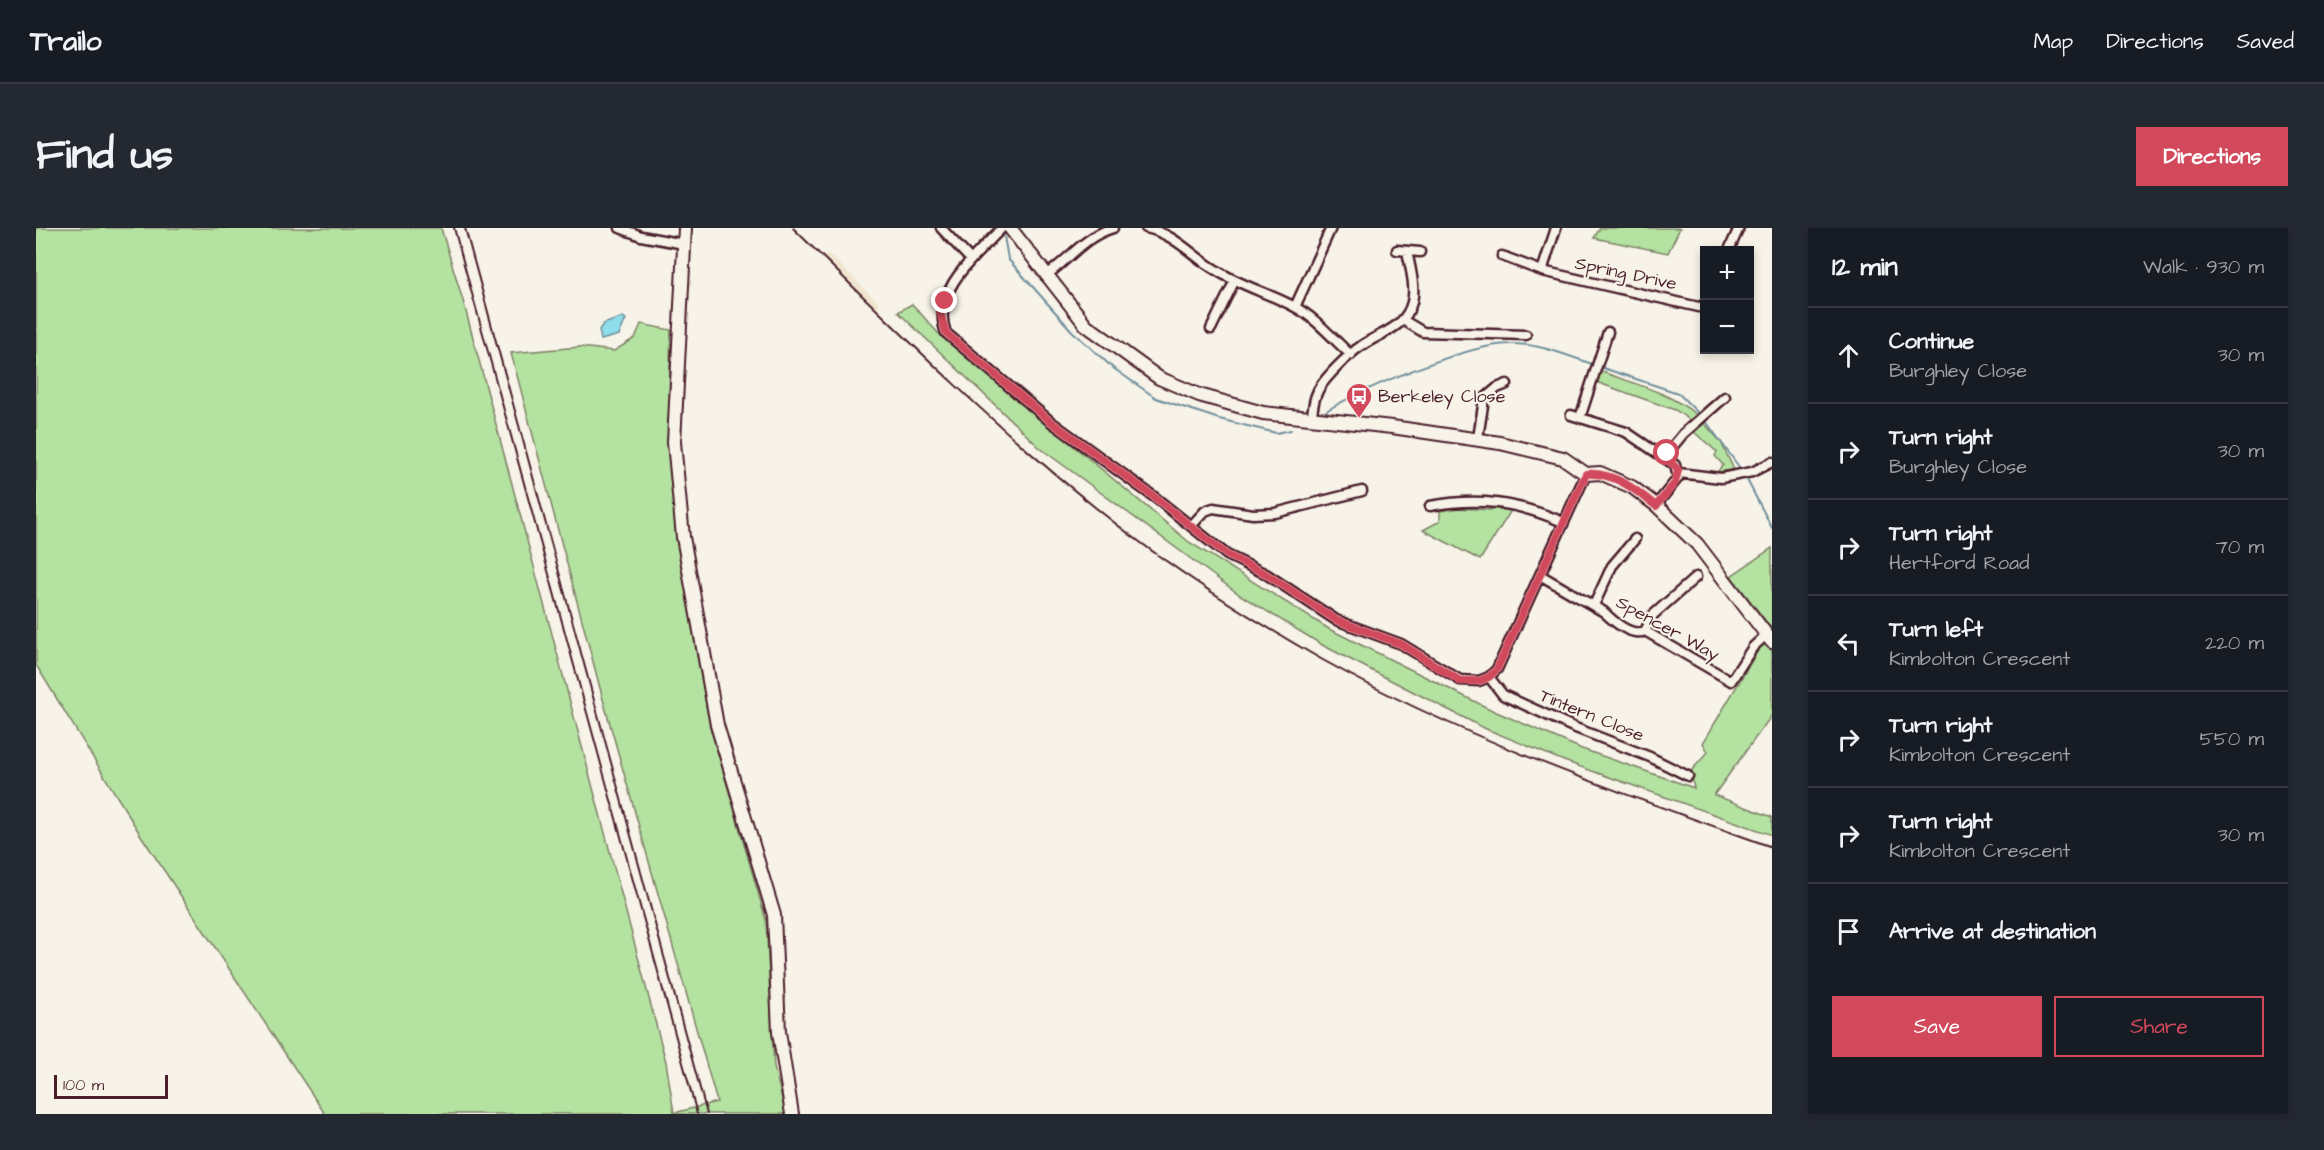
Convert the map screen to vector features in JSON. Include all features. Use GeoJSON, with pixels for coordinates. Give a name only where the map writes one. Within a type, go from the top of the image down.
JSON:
{"type":"FeatureCollection","features":[{"type":"Feature","properties":{"kind":"street"},"geometry":{"type":"LineString","coordinates":[[620,228],[641,236],[684,244]]}},
{"type":"Feature","properties":{"kind":"street"},"geometry":{"type":"LineString","coordinates":[[685,228],[674,442],[682,537],[717,725],[774,915],[779,1032],[792,1114]]}},
{"type":"Feature","properties":{"kind":"street"},"geometry":{"type":"LineString","coordinates":[[941,228],[971,260]]}},
{"type":"Feature","properties":{"kind":"street"},"geometry":{"type":"LineString","coordinates":[[1045,276],[1078,246],[1113,228]]}},
{"type":"Feature","properties":{"kind":"street"},"geometry":{"type":"LineString","coordinates":[[1146,228],[1165,231],[1234,282],[1295,307],[1351,355]]}},
{"type":"Feature","properties":{"kind":"street"},"geometry":{"type":"LineString","coordinates":[[1295,307],[1331,228]]}},
{"type":"Feature","properties":{"kind":"street"},"geometry":{"type":"LineString","coordinates":[[1542,271],[1556,228]]}},
{"type":"Feature","properties":{"kind":"street"},"geometry":{"type":"LineString","coordinates":[[1731,246],[1738,228]]}},
{"type":"Feature","properties":{"kind":"street"},"geometry":{"type":"LineString","coordinates":[[1586,474],[1503,658],[1489,677],[1475,682],[1460,681],[1401,644],[1336,620],[1266,574],[1227,555],[1050,421],[946,333],[940,312],[952,287],[971,260],[1009,229],[1086,325],[1159,378],[1231,406],[1311,420],[1478,438],[1563,458],[1586,474],[1600,473],[1632,487],[1697,544],[1769,639]]}},
{"type":"Feature","properties":{"kind":"street"},"geometry":{"type":"LineString","coordinates":[[1397,250],[1420,252]]}},
{"type":"Feature","properties":{"kind":"street"},"geometry":{"type":"LineString","coordinates":[[1311,420],[1317,390],[1351,355],[1403,320],[1413,300],[1407,251]]}},
{"type":"Feature","properties":{"kind":"street","name":"Spring Drive"},"geometry":{"type":"LineString","coordinates":[[1502,256],[1542,271],[1700,306]]}},
{"type":"Feature","properties":{"kind":"street"},"geometry":{"type":"LineString","coordinates":[[1211,329],[1219,322],[1234,282]]}},
{"type":"Feature","properties":{"kind":"street"},"geometry":{"type":"LineString","coordinates":[[1403,320],[1424,332],[1521,332]]}},
{"type":"Feature","properties":{"kind":"street"},"geometry":{"type":"LineString","coordinates":[[1608,332],[1575,417],[1626,432],[1665,456],[1675,465],[1679,473],[1675,483],[1656,506]]}},
{"type":"Feature","properties":{"kind":"street"},"geometry":{"type":"LineString","coordinates":[[1478,438],[1482,402],[1507,384]]}},
{"type":"Feature","properties":{"kind":"street"},"geometry":{"type":"LineString","coordinates":[[1665,456],[1683,434],[1708,414],[1725,396]]}},
{"type":"Feature","properties":{"kind":"street"},"geometry":{"type":"LineString","coordinates":[[1679,473],[1705,477],[1738,474],[1772,462]]}},
{"type":"Feature","properties":{"kind":"street"},"geometry":{"type":"LineString","coordinates":[[1191,526],[1205,511],[1213,508],[1252,514],[1275,513],[1362,491]]}},
{"type":"Feature","properties":{"kind":"street"},"geometry":{"type":"LineString","coordinates":[[1430,506],[1464,500],[1494,501],[1533,510],[1563,522]]}},
{"type":"Feature","properties":{"kind":"street"},"geometry":{"type":"LineString","coordinates":[[1594,605],[1612,566],[1635,539]]}},
{"type":"Feature","properties":{"kind":"street","name":"Spencer Way"},"geometry":{"type":"LineString","coordinates":[[1540,575],[1594,605],[1633,632],[1645,631],[1731,681],[1753,647],[1769,639]]}},
{"type":"Feature","properties":{"kind":"street"},"geometry":{"type":"LineString","coordinates":[[1645,631],[1653,615],[1696,576]]}},
{"type":"Feature","properties":{"kind":"street","name":"Tintern Close"},"geometry":{"type":"LineString","coordinates":[[1489,677],[1503,695],[1573,727],[1650,756],[1688,776]]}},
{"type":"Feature","properties":{"kind":"shaded area"},"geometry":{"type":"Polygon","coordinates":[[[828,253],[880,304],[876,310],[823,259],[828,253]]]}},
{"type":"Feature","properties":{"kind":"green space"},"geometry":{"type":"Polygon","coordinates":[[[36,228],[441,228],[464,304],[666,1062],[674,1113],[717,1102],[604,703],[511,353],[580,347],[614,351],[635,338],[641,324],[671,330],[668,441],[676,537],[710,726],[766,920],[774,1067],[786,1114],[325,1114],[140,834],[36,665],[36,228]]]}},
{"type":"Feature","properties":{"kind":"green space"},"geometry":{"type":"Polygon","coordinates":[[[1600,228],[1680,228],[1668,253],[1594,238],[1600,228]]]}},
{"type":"Feature","properties":{"kind":"green space"},"geometry":{"type":"Polygon","coordinates":[[[912,304],[939,334],[1189,542],[1329,629],[1494,711],[1582,749],[1694,788],[1690,772],[1708,752],[1703,743],[1763,642],[1772,651],[1772,715],[1714,795],[1772,817],[1772,835],[1564,761],[1484,728],[1324,646],[1240,595],[1040,448],[898,312],[912,304]]]}},
{"type":"Feature","properties":{"kind":"green space"},"geometry":{"type":"Polygon","coordinates":[[[1600,371],[1662,394],[1697,415],[1690,420],[1675,410],[1596,382],[1600,371]]]}},
{"type":"Feature","properties":{"kind":"green space"},"geometry":{"type":"Polygon","coordinates":[[[1704,423],[1721,442],[1734,470],[1717,472],[1723,465],[1715,456],[1717,452],[1694,432],[1704,423]]]}},
{"type":"Feature","properties":{"kind":"green space"},"geometry":{"type":"Polygon","coordinates":[[[1493,504],[1512,509],[1480,560],[1423,530],[1440,521],[1440,511],[1458,508],[1491,510],[1493,504]]]}},
{"type":"Feature","properties":{"kind":"green space"},"geometry":{"type":"Polygon","coordinates":[[[1772,548],[1772,629],[1731,576],[1772,548]]]}},
{"type":"Feature","properties":{"kind":"water"},"geometry":{"type":"Polygon","coordinates":[[[623,317],[626,319],[619,335],[601,340],[599,330],[603,324],[623,317]]]}},
{"type":"Feature","properties":{"kind":"waterway"},"geometry":{"type":"LineString","coordinates":[[1004,236],[1008,259],[1072,331],[1113,368],[1156,398],[1219,419],[1276,433],[1291,430]]}},
{"type":"Feature","properties":{"kind":"waterway"},"geometry":{"type":"LineString","coordinates":[[1326,411],[1416,369],[1469,351],[1492,346],[1510,344],[1532,346],[1595,365]]}},
{"type":"Feature","properties":{"kind":"waterway"},"geometry":{"type":"LineString","coordinates":[[1600,367],[1678,393],[1701,416]]}},
{"type":"Feature","properties":{"kind":"waterway"},"geometry":{"type":"LineString","coordinates":[[1705,420],[1742,471]]}},
{"type":"Feature","properties":{"kind":"waterway"},"geometry":{"type":"LineString","coordinates":[[1745,476],[1772,528]]}},
{"type":"Feature","properties":{"kind":"railway"},"geometry":{"type":"LineString","coordinates":[[454,228],[697,1114]]}},
{"type":"Feature","properties":{"kind":"railway"},"geometry":{"type":"LineString","coordinates":[[465,228],[707,1114]]}},
{"type":"Feature","properties":{"kind":"railway"},"geometry":{"type":"LineString","coordinates":[[793,228],[941,372],[1056,475],[1149,549],[1234,607],[1375,688],[1486,739],[1657,806],[1772,847]]}},
{"type":"Feature","properties":{"kind":"place","name":"Berkeley Close"},"geometry":{"type":"Point","coordinates":[1359,419]}},
{"type":"Feature","properties":{"kind":"route"},"geometry":{"type":"LineString","coordinates":[[945,301],[940,312],[946,333],[1050,421],[1157,499],[1227,555],[1266,574],[1322,613],[1362,631],[1401,644],[1460,681],[1484,680],[1497,669],[1586,474],[1600,473],[1614,478],[1632,487],[1656,506],[1678,478],[1678,470],[1665,456],[1667,453]]}}]}
